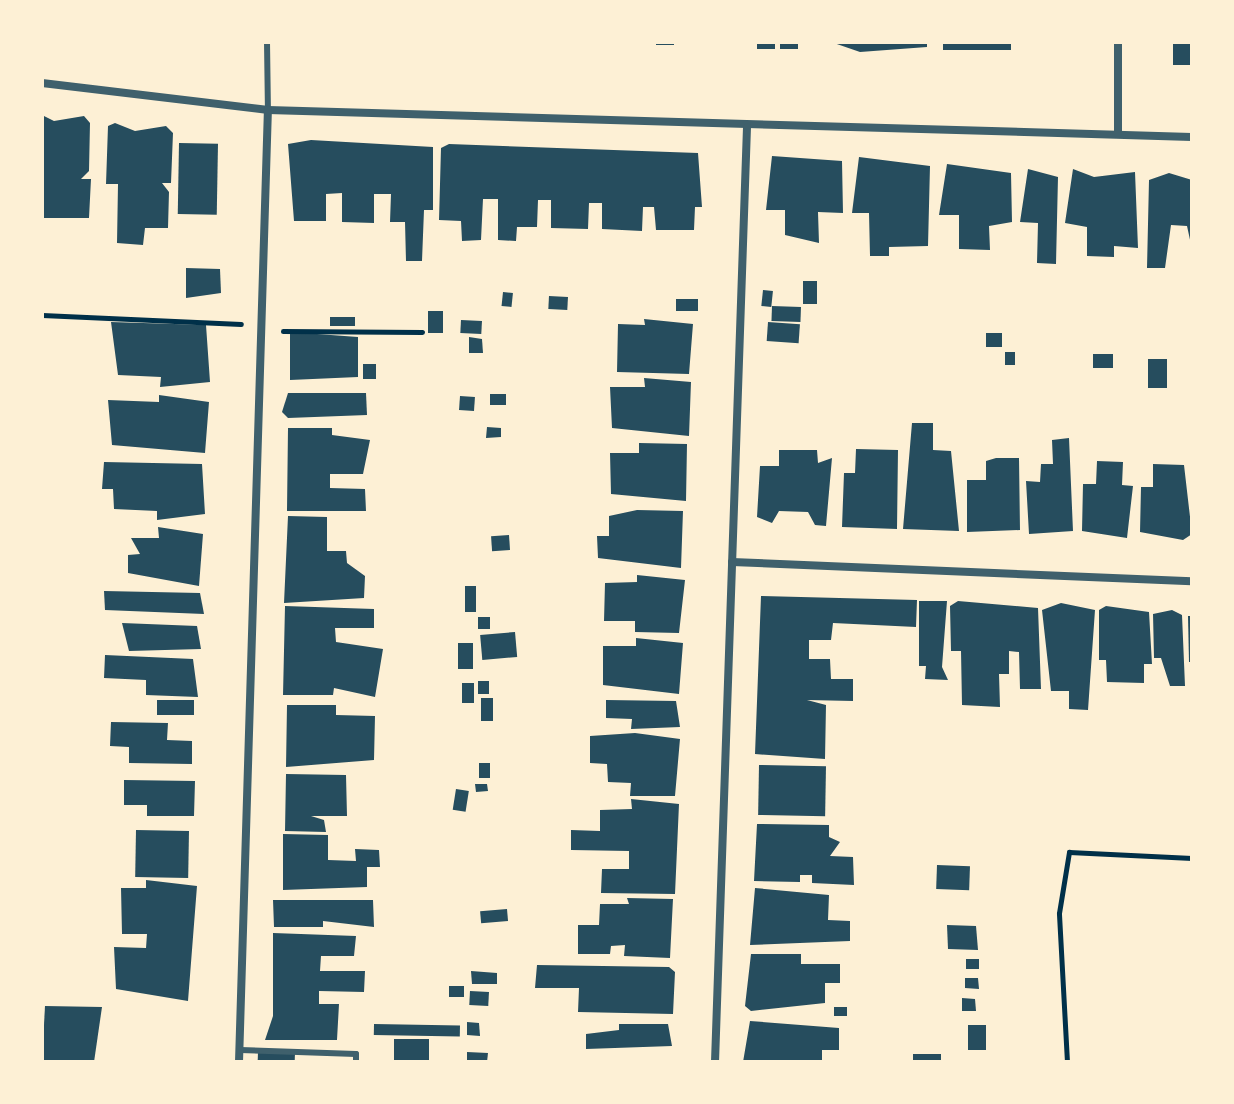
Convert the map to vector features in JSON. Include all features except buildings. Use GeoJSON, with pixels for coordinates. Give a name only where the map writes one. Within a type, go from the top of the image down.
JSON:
{"type":"FeatureCollection","features":[{"type":"Feature","properties":{"kind":"street"},"geometry":{"type":"LineString","coordinates":[[1118,42],[1118,134]]}},
{"type":"Feature","properties":{"kind":"street"},"geometry":{"type":"LineString","coordinates":[[42,83],[268,110],[747,128],[1192,137]]}},
{"type":"Feature","properties":{"kind":"street"},"geometry":{"type":"LineString","coordinates":[[239,1062],[258,328],[268,110]]}},
{"type":"Feature","properties":{"kind":"street"},"geometry":{"type":"LineString","coordinates":[[715,1062],[747,128]]}},
{"type":"Feature","properties":{"kind":"street"},"geometry":{"type":"LineString","coordinates":[[732,562],[1192,581]]}},
{"type":"Feature","properties":{"kind":"lane"},"geometry":{"type":"LineString","coordinates":[[267,42],[268,110]]}},
{"type":"Feature","properties":{"kind":"lane"},"geometry":{"type":"LineString","coordinates":[[240,1050],[356,1054],[356,1062]]}},
{"type":"Feature","properties":{"kind":"path"},"geometry":{"type":"LineString","coordinates":[[42,315],[258,328],[422,332]]}},
{"type":"Feature","properties":{"kind":"path"},"geometry":{"type":"LineString","coordinates":[[1067,1062],[1059,913],[1069,852],[1192,858]]}}]}
